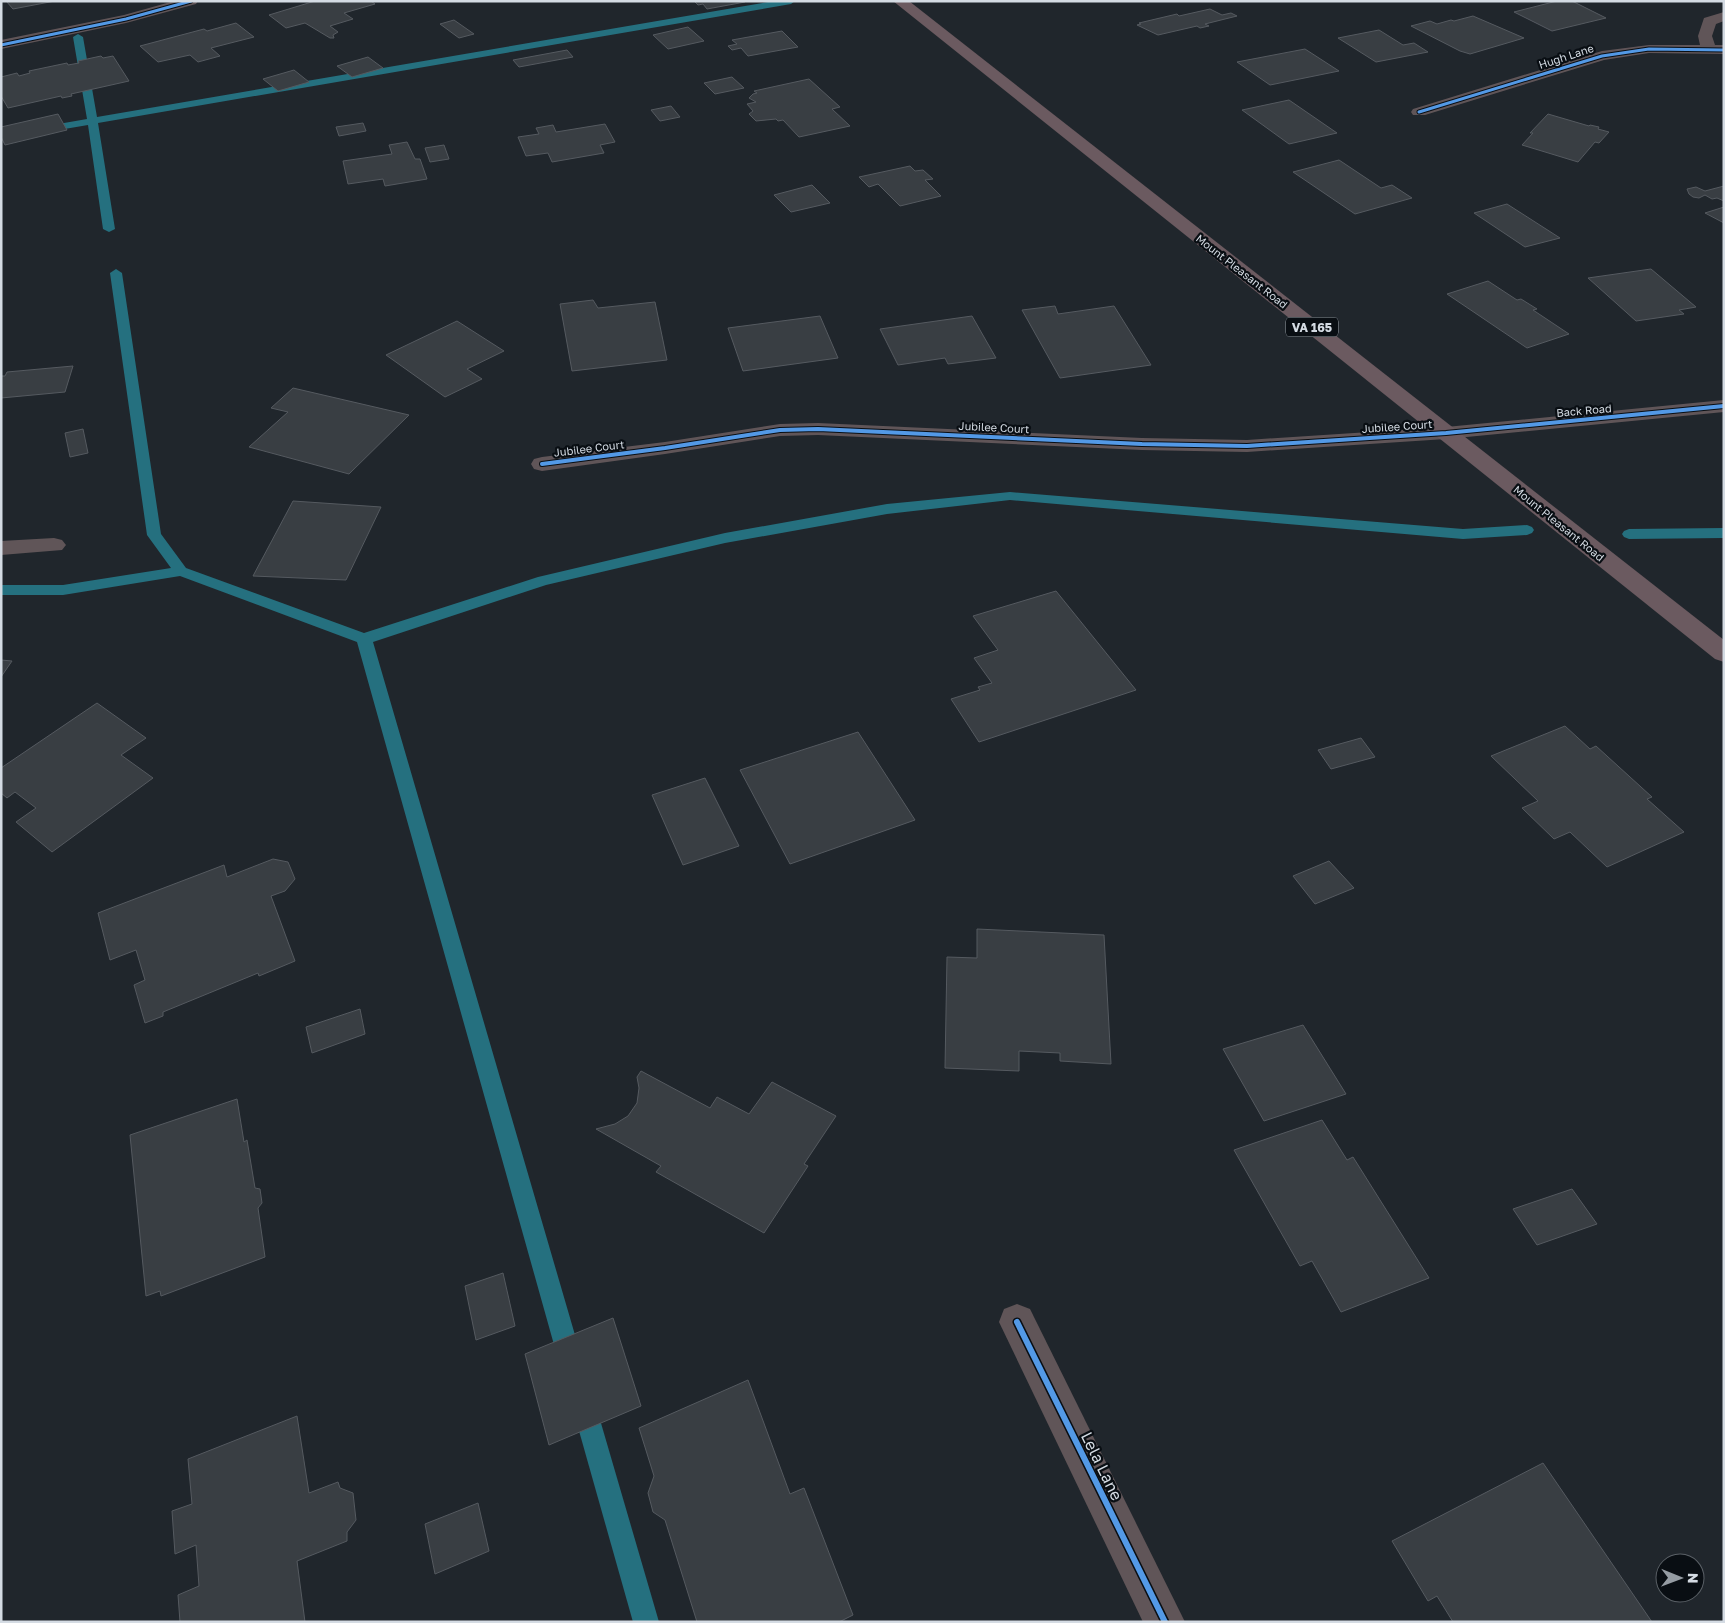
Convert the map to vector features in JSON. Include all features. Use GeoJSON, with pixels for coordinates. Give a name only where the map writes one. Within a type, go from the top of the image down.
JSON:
{"type":"FeatureCollection","features":[{"type":"Feature","properties":{"kind":"highway","name":"Mount Pleasant Road"},"geometry":{"type":"LineString","coordinates":[[900,1],[1724,653]]}},
{"type":"Feature","properties":{"kind":"street"},"geometry":{"type":"LineString","coordinates":[[1,44],[126,19],[191,1]]}},
{"type":"Feature","properties":{"kind":"street"},"geometry":{"type":"LineString","coordinates":[[1716,49],[1705,36],[1708,21],[1724,16]]}},
{"type":"Feature","properties":{"kind":"street","name":"Hugh Lane"},"geometry":{"type":"LineString","coordinates":[[1419,112],[1602,56],[1650,49],[1716,49]]}},
{"type":"Feature","properties":{"kind":"street","name":"Back Road"},"geometry":{"type":"LineString","coordinates":[[1446,433],[1724,406]]}},
{"type":"Feature","properties":{"kind":"street","name":"Jubilee Court"},"geometry":{"type":"LineString","coordinates":[[542,464],[665,448],[780,430],[827,429],[1142,444],[1247,446],[1446,433]]}},
{"type":"Feature","properties":{"kind":"street"},"geometry":{"type":"LineString","coordinates":[[1,548],[54,545]]}},
{"type":"Feature","properties":{"kind":"street","name":"Lela Lane"},"geometry":{"type":"LineString","coordinates":[[1017,1322],[1165,1622]]}},
{"type":"Feature","properties":{"kind":"building"},"geometry":{"type":"Polygon","coordinates":[[[6,1],[55,1],[13,9],[6,1]]]}},
{"type":"Feature","properties":{"kind":"building"},"geometry":{"type":"Polygon","coordinates":[[[315,1],[371,1],[375,4],[344,13],[353,19],[330,26],[338,32],[333,35],[334,38],[330,38],[305,23],[286,28],[269,15],[315,1]]]}},
{"type":"Feature","properties":{"kind":"building"},"geometry":{"type":"Polygon","coordinates":[[[694,1],[745,2],[707,9],[703,4],[698,5],[694,1]]]}},
{"type":"Feature","properties":{"kind":"building"},"geometry":{"type":"Polygon","coordinates":[[[1557,1],[1572,1],[1606,18],[1552,31],[1514,12],[1557,1]]]}},
{"type":"Feature","properties":{"kind":"building"},"geometry":{"type":"Polygon","coordinates":[[[1210,9],[1222,15],[1231,13],[1237,16],[1205,24],[1209,26],[1200,28],[1197,26],[1158,35],[1137,25],[1177,14],[1179,16],[1210,9]]]}},
{"type":"Feature","properties":{"kind":"building"},"geometry":{"type":"Polygon","coordinates":[[[1473,16],[1524,38],[1470,54],[1460,51],[1411,26],[1430,21],[1437,24],[1473,16]]]}},
{"type":"Feature","properties":{"kind":"building"},"geometry":{"type":"Polygon","coordinates":[[[454,20],[474,34],[459,38],[440,24],[454,20]]]}},
{"type":"Feature","properties":{"kind":"building"},"geometry":{"type":"Polygon","coordinates":[[[236,23],[254,37],[211,48],[220,56],[198,62],[190,55],[158,62],[140,46],[204,29],[207,31],[236,23]]]}},
{"type":"Feature","properties":{"kind":"building"},"geometry":{"type":"Polygon","coordinates":[[[688,27],[704,41],[668,49],[653,35],[688,27]]]}},
{"type":"Feature","properties":{"kind":"building"},"geometry":{"type":"Polygon","coordinates":[[[1379,30],[1403,45],[1414,43],[1428,52],[1376,62],[1338,38],[1379,30]]]}},
{"type":"Feature","properties":{"kind":"building"},"geometry":{"type":"Polygon","coordinates":[[[782,31],[798,47],[748,56],[741,48],[732,50],[728,46],[737,44],[732,40],[782,31]]]}},
{"type":"Feature","properties":{"kind":"building"},"geometry":{"type":"Polygon","coordinates":[[[1305,49],[1339,71],[1270,85],[1237,62],[1305,49]]]}},
{"type":"Feature","properties":{"kind":"building"},"geometry":{"type":"Polygon","coordinates":[[[567,50],[573,57],[519,67],[513,60],[567,50]]]}},
{"type":"Feature","properties":{"kind":"building"},"geometry":{"type":"Polygon","coordinates":[[[101,56],[103,58],[113,56],[129,81],[71,94],[72,96],[62,98],[61,96],[8,108],[1,96],[1,77],[17,73],[19,76],[30,73],[29,71],[67,63],[68,65],[79,63],[78,61],[101,56]]]}},
{"type":"Feature","properties":{"kind":"building"},"geometry":{"type":"Polygon","coordinates":[[[368,57],[383,68],[352,77],[337,66],[368,57]]]}},
{"type":"Feature","properties":{"kind":"building"},"geometry":{"type":"Polygon","coordinates":[[[294,70],[309,82],[278,91],[263,79],[294,70]]]}},
{"type":"Feature","properties":{"kind":"building"},"geometry":{"type":"Polygon","coordinates":[[[732,77],[744,88],[715,94],[704,83],[732,77]]]}},
{"type":"Feature","properties":{"kind":"building"},"geometry":{"type":"Polygon","coordinates":[[[809,79],[840,107],[832,109],[850,126],[799,137],[783,120],[756,121],[749,114],[753,111],[747,104],[756,102],[749,98],[757,93],[754,91],[809,79]]]}},
{"type":"Feature","properties":{"kind":"building"},"geometry":{"type":"Polygon","coordinates":[[[1289,100],[1337,133],[1289,144],[1242,110],[1289,100]]]}},
{"type":"Feature","properties":{"kind":"building"},"geometry":{"type":"Polygon","coordinates":[[[671,106],[680,117],[660,121],[651,110],[671,106]]]}},
{"type":"Feature","properties":{"kind":"building"},"geometry":{"type":"Polygon","coordinates":[[[58,114],[67,130],[5,145],[1,137],[1,127],[58,114]]]}},
{"type":"Feature","properties":{"kind":"building"},"geometry":{"type":"Polygon","coordinates":[[[1548,114],[1589,126],[1599,127],[1598,129],[1609,132],[1599,143],[1595,142],[1578,162],[1522,145],[1533,133],[1530,133],[1548,114]]]}},
{"type":"Feature","properties":{"kind":"building"},"geometry":{"type":"Polygon","coordinates":[[[363,123],[366,131],[339,136],[336,127],[363,123]]]}},
{"type":"Feature","properties":{"kind":"building"},"geometry":{"type":"Polygon","coordinates":[[[605,124],[615,142],[600,145],[604,153],[552,162],[548,153],[526,156],[518,137],[539,134],[536,128],[553,125],[556,132],[605,124]]]}},
{"type":"Feature","properties":{"kind":"building"},"geometry":{"type":"Polygon","coordinates":[[[407,142],[415,159],[420,159],[427,179],[385,186],[383,179],[348,184],[343,161],[392,154],[389,145],[407,142]]]}},
{"type":"Feature","properties":{"kind":"building"},"geometry":{"type":"Polygon","coordinates":[[[444,145],[449,159],[430,162],[425,148],[444,145]]]}},
{"type":"Feature","properties":{"kind":"building"},"geometry":{"type":"Polygon","coordinates":[[[1339,160],[1381,188],[1392,185],[1412,198],[1355,214],[1293,172],[1339,160]]]}},
{"type":"Feature","properties":{"kind":"building"},"geometry":{"type":"Polygon","coordinates":[[[910,166],[915,171],[923,170],[933,179],[925,180],[941,196],[900,206],[878,184],[869,187],[859,177],[910,166]]]}},
{"type":"Feature","properties":{"kind":"building"},"geometry":{"type":"Polygon","coordinates":[[[812,185],[830,203],[791,212],[774,195],[812,185]]]}},
{"type":"Feature","properties":{"kind":"building"},"geometry":{"type":"Polygon","coordinates":[[[1724,186],[1724,201],[1717,198],[1712,199],[1705,195],[1699,198],[1693,197],[1687,189],[1696,187],[1705,191],[1724,186]]]}},
{"type":"Feature","properties":{"kind":"building"},"geometry":{"type":"Polygon","coordinates":[[[1507,204],[1560,238],[1525,247],[1474,213],[1507,204]]]}},
{"type":"Feature","properties":{"kind":"building"},"geometry":{"type":"Polygon","coordinates":[[[1724,207],[1724,223],[1705,213],[1724,207]]]}},
{"type":"Feature","properties":{"kind":"building"},"geometry":{"type":"Polygon","coordinates":[[[1651,269],[1696,307],[1679,310],[1684,314],[1636,321],[1588,278],[1651,269]]]}},
{"type":"Feature","properties":{"kind":"building"},"geometry":{"type":"Polygon","coordinates":[[[1488,281],[1517,300],[1521,299],[1537,309],[1533,310],[1569,334],[1527,348],[1447,294],[1488,281]]]}},
{"type":"Feature","properties":{"kind":"building"},"geometry":{"type":"Polygon","coordinates":[[[593,300],[598,308],[655,302],[667,360],[572,371],[560,304],[593,300]]]}},
{"type":"Feature","properties":{"kind":"building"},"geometry":{"type":"Polygon","coordinates":[[[1055,306],[1058,314],[1114,306],[1151,365],[1060,378],[1022,310],[1055,306]]]}},
{"type":"Feature","properties":{"kind":"building"},"geometry":{"type":"Polygon","coordinates":[[[820,316],[838,358],[743,371],[728,328],[820,316]]]}},
{"type":"Feature","properties":{"kind":"building"},"geometry":{"type":"Polygon","coordinates":[[[972,316],[996,358],[948,364],[945,358],[898,365],[880,329],[972,316]]]}},
{"type":"Feature","properties":{"kind":"building"},"geometry":{"type":"Polygon","coordinates":[[[457,321],[504,351],[467,369],[482,379],[445,397],[386,355],[457,321]]]}},
{"type":"Feature","properties":{"kind":"building"},"geometry":{"type":"Polygon","coordinates":[[[73,366],[65,392],[1,398],[1,376],[5,376],[7,372],[73,366]]]}},
{"type":"Feature","properties":{"kind":"building"},"geometry":{"type":"Polygon","coordinates":[[[293,388],[409,415],[349,474],[249,447],[288,412],[271,408],[293,388]]]}},
{"type":"Feature","properties":{"kind":"building"},"geometry":{"type":"Polygon","coordinates":[[[83,429],[88,453],[70,457],[65,433],[83,429]]]}},
{"type":"Feature","properties":{"kind":"building"},"geometry":{"type":"Polygon","coordinates":[[[293,501],[381,507],[346,580],[253,576],[293,501]]]}},
{"type":"Feature","properties":{"kind":"building"},"geometry":{"type":"Polygon","coordinates":[[[1056,591],[1136,690],[979,742],[951,699],[980,690],[978,687],[992,683],[974,658],[998,650],[973,616],[1056,591]]]}},
{"type":"Feature","properties":{"kind":"building"},"geometry":{"type":"Polygon","coordinates":[[[1,660],[12,661],[1,677],[1,660]]]}},
{"type":"Feature","properties":{"kind":"building"},"geometry":{"type":"Polygon","coordinates":[[[97,703],[146,738],[121,755],[153,778],[52,852],[16,822],[36,808],[15,792],[7,798],[1,793],[1,768],[97,703]]]}},
{"type":"Feature","properties":{"kind":"building"},"geometry":{"type":"Polygon","coordinates":[[[1565,726],[1590,749],[1596,746],[1652,797],[1647,799],[1684,832],[1607,867],[1570,832],[1554,839],[1522,808],[1538,801],[1491,756],[1565,726]]]}},
{"type":"Feature","properties":{"kind":"building"},"geometry":{"type":"Polygon","coordinates":[[[858,732],[915,820],[790,864],[740,770],[858,732]]]}},
{"type":"Feature","properties":{"kind":"building"},"geometry":{"type":"Polygon","coordinates":[[[1361,738],[1375,757],[1331,769],[1318,750],[1361,738]]]}},
{"type":"Feature","properties":{"kind":"building"},"geometry":{"type":"Polygon","coordinates":[[[705,778],[739,846],[683,865],[652,795],[705,778]]]}},
{"type":"Feature","properties":{"kind":"building"},"geometry":{"type":"Polygon","coordinates":[[[273,859],[288,862],[295,879],[285,891],[271,896],[295,961],[259,976],[258,973],[163,1012],[163,1016],[145,1023],[134,985],[145,980],[136,950],[110,960],[98,913],[224,865],[227,877],[273,859]]]}},
{"type":"Feature","properties":{"kind":"building"},"geometry":{"type":"Polygon","coordinates":[[[1329,861],[1354,888],[1315,904],[1293,876],[1329,861]]]}},
{"type":"Feature","properties":{"kind":"building"},"geometry":{"type":"Polygon","coordinates":[[[977,929],[1104,935],[1111,1064],[1060,1061],[1060,1053],[1019,1051],[1019,1071],[945,1068],[947,957],[977,958],[977,929]]]}},
{"type":"Feature","properties":{"kind":"building"},"geometry":{"type":"Polygon","coordinates":[[[360,1009],[365,1034],[312,1053],[306,1027],[360,1009]]]}},
{"type":"Feature","properties":{"kind":"building"},"geometry":{"type":"Polygon","coordinates":[[[1303,1025],[1346,1094],[1264,1121],[1223,1049],[1303,1025]]]}},
{"type":"Feature","properties":{"kind":"building"},"geometry":{"type":"Polygon","coordinates":[[[641,1071],[710,1108],[717,1097],[749,1114],[772,1082],[836,1116],[804,1164],[808,1166],[764,1233],[656,1172],[661,1166],[596,1129],[615,1124],[628,1116],[637,1103],[639,1088],[637,1077],[641,1071]]]}},
{"type":"Feature","properties":{"kind":"building"},"geometry":{"type":"Polygon","coordinates":[[[237,1099],[244,1142],[247,1140],[255,1188],[260,1189],[262,1203],[258,1208],[265,1257],[161,1296],[160,1291],[146,1296],[130,1135],[237,1099]]]}},
{"type":"Feature","properties":{"kind":"building"},"geometry":{"type":"Polygon","coordinates":[[[1322,1120],[1347,1160],[1353,1157],[1429,1278],[1341,1312],[1312,1261],[1300,1266],[1234,1150],[1322,1120]]]}},
{"type":"Feature","properties":{"kind":"building"},"geometry":{"type":"Polygon","coordinates":[[[1572,1189],[1597,1224],[1537,1245],[1513,1209],[1572,1189]]]}},
{"type":"Feature","properties":{"kind":"building"},"geometry":{"type":"Polygon","coordinates":[[[503,1273],[515,1326],[476,1340],[465,1286],[503,1273]]]}},
{"type":"Feature","properties":{"kind":"building"},"geometry":{"type":"Polygon","coordinates":[[[613,1318],[641,1406],[549,1445],[525,1354],[613,1318]]]}},
{"type":"Feature","properties":{"kind":"building"},"geometry":{"type":"Polygon","coordinates":[[[748,1380],[790,1494],[804,1488],[853,1615],[839,1622],[697,1622],[665,1520],[653,1512],[648,1493],[654,1476],[639,1428],[748,1380]]]}},
{"type":"Feature","properties":{"kind":"building"},"geometry":{"type":"Polygon","coordinates":[[[297,1416],[309,1493],[338,1482],[340,1488],[353,1493],[356,1520],[347,1532],[347,1541],[297,1561],[305,1622],[180,1622],[178,1595],[199,1586],[196,1545],[175,1554],[172,1511],[192,1504],[188,1459],[297,1416]]]}},
{"type":"Feature","properties":{"kind":"building"},"geometry":{"type":"Polygon","coordinates":[[[1543,1463],[1652,1622],[1453,1622],[1437,1596],[1428,1601],[1392,1541],[1543,1463]]]}},
{"type":"Feature","properties":{"kind":"building"},"geometry":{"type":"Polygon","coordinates":[[[478,1503],[489,1551],[435,1574],[425,1524],[478,1503]]]}},
{"type":"Feature","properties":{"kind":"waterway"},"geometry":{"type":"LineString","coordinates":[[93,121],[791,1]]}},
{"type":"Feature","properties":{"kind":"waterway"},"geometry":{"type":"LineString","coordinates":[[78,37],[93,121]]}},
{"type":"Feature","properties":{"kind":"waterway"},"geometry":{"type":"LineString","coordinates":[[41,130],[93,121]]}},
{"type":"Feature","properties":{"kind":"waterway"},"geometry":{"type":"LineString","coordinates":[[93,121],[109,229]]}},
{"type":"Feature","properties":{"kind":"waterway"},"geometry":{"type":"LineString","coordinates":[[116,273],[154,535],[181,571]]}},
{"type":"Feature","properties":{"kind":"waterway"},"geometry":{"type":"LineString","coordinates":[[364,639],[543,581],[725,538],[887,509],[1010,496],[1463,534],[1527,530]]}},
{"type":"Feature","properties":{"kind":"waterway"},"geometry":{"type":"LineString","coordinates":[[1629,534],[1724,533]]}},
{"type":"Feature","properties":{"kind":"waterway"},"geometry":{"type":"LineString","coordinates":[[1,590],[63,590],[181,571]]}},
{"type":"Feature","properties":{"kind":"waterway"},"geometry":{"type":"LineString","coordinates":[[181,571],[364,639]]}},
{"type":"Feature","properties":{"kind":"waterway"},"geometry":{"type":"LineString","coordinates":[[364,639],[570,1359]]}},
{"type":"Feature","properties":{"kind":"waterway"},"geometry":{"type":"LineString","coordinates":[[584,1406],[646,1622]]}},
{"type":"Feature","properties":{"kind":"cycle path"},"geometry":{"type":"LineString","coordinates":[[1,45],[126,19],[191,1]]}},
{"type":"Feature","properties":{"kind":"cycle path"},"geometry":{"type":"LineString","coordinates":[[1419,112],[1602,56],[1649,49],[1724,50]]}},
{"type":"Feature","properties":{"kind":"cycle path"},"geometry":{"type":"LineString","coordinates":[[542,464],[665,448],[780,430],[818,429],[1142,444],[1247,446],[1446,433],[1724,406]]}},
{"type":"Feature","properties":{"kind":"cycle path"},"geometry":{"type":"LineString","coordinates":[[1017,1322],[1165,1622]]}}]}
